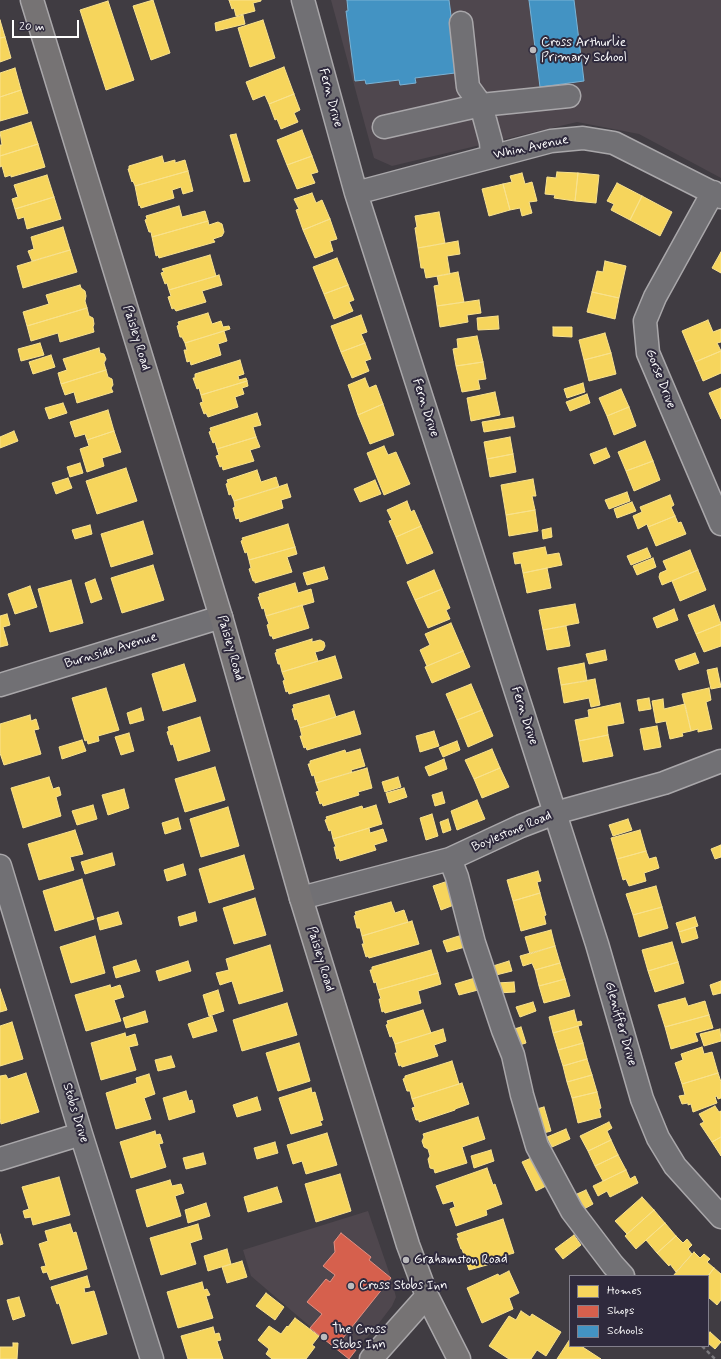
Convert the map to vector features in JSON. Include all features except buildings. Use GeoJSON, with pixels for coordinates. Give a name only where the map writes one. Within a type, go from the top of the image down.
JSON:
{"type":"FeatureCollection","features":[{"type":"Feature","properties":{"kind":"main road","name":"Paisley Road"},"geometry":{"type":"LineString","coordinates":[[32,0],[221,617],[301,898],[408,1245],[427,1296],[459,1359]]}},
{"type":"Feature","properties":{"kind":"main road"},"geometry":{"type":"LineString","coordinates":[[371,1359],[427,1296]]}},
{"type":"Feature","properties":{"kind":"street","name":"Fern Drive"},"geometry":{"type":"LineString","coordinates":[[303,0],[356,193],[555,813]]}},
{"type":"Feature","properties":{"kind":"street"},"geometry":{"type":"LineString","coordinates":[[461,24],[468,88],[481,105],[492,156]]}},
{"type":"Feature","properties":{"kind":"street"},"geometry":{"type":"LineString","coordinates":[[384,127],[481,105],[569,96]]}},
{"type":"Feature","properties":{"kind":"street","name":"Whin Avenue"},"geometry":{"type":"LineString","coordinates":[[356,193],[551,141],[583,138],[614,143],[717,195]]}},
{"type":"Feature","properties":{"kind":"street","name":"Gorse Drive"},"geometry":{"type":"LineString","coordinates":[[717,195],[655,297],[645,321],[648,353],[721,524]]}},
{"type":"Feature","properties":{"kind":"street","name":"Burnside Avenue"},"geometry":{"type":"LineString","coordinates":[[0,685],[221,617]]}},
{"type":"Feature","properties":{"kind":"street","name":"Boylestone Road"},"geometry":{"type":"LineString","coordinates":[[301,898],[450,859],[521,826],[555,813],[664,783],[721,761]]}},
{"type":"Feature","properties":{"kind":"street","name":"Gleniffer Drive"},"geometry":{"type":"LineString","coordinates":[[555,813],[597,944],[642,1098],[655,1131],[675,1166],[721,1216]]}},
{"type":"Feature","properties":{"kind":"street"},"geometry":{"type":"LineString","coordinates":[[450,859],[457,877],[474,943],[503,1030],[513,1055],[522,1095],[537,1146],[572,1211],[622,1275]]}},
{"type":"Feature","properties":{"kind":"street","name":"Stobs Drive"},"geometry":{"type":"LineString","coordinates":[[0,866],[151,1359]]}},
{"type":"Feature","properties":{"kind":"street"},"geometry":{"type":"LineString","coordinates":[[0,1159],[81,1134]]}},
{"type":"Feature","properties":{"kind":"path"},"geometry":{"type":"LineString","coordinates":[[703,1347],[715,1359]]}},
{"type":"Feature","properties":{"kind":"shaded area","name":"Cross Arthurlie Primary School"},"geometry":{"type":"Polygon","coordinates":[[[331,0],[721,0],[721,178],[639,134],[577,122],[392,166],[374,158],[331,0]]]}},
{"type":"Feature","properties":{"kind":"shaded area"},"geometry":{"type":"Polygon","coordinates":[[[368,1211],[396,1297],[392,1306],[376,1327],[348,1359],[251,1276],[243,1250],[368,1211]]]}},
{"type":"Feature","properties":{"kind":"place","name":"Cross Arthurlie Primary School"},"geometry":{"type":"Point","coordinates":[533,50]}},
{"type":"Feature","properties":{"kind":"place","name":"Grahamston Road"},"geometry":{"type":"Point","coordinates":[406,1260]}},
{"type":"Feature","properties":{"kind":"place","name":"Cross Stobs Inn"},"geometry":{"type":"Point","coordinates":[351,1286]}},
{"type":"Feature","properties":{"kind":"place","name":"The Cross Stobs Inn"},"geometry":{"type":"Point","coordinates":[324,1337]}}]}
